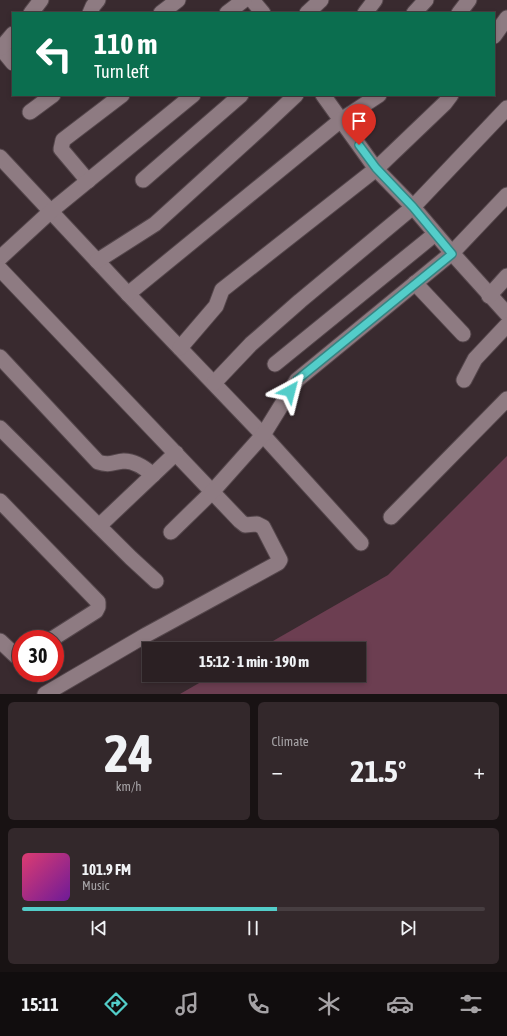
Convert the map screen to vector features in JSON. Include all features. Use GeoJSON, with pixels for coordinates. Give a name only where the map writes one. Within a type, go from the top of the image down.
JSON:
{"type":"FeatureCollection","features":[{"type":"Feature","properties":{"kind":"street"},"geometry":{"type":"LineString","coordinates":[[32,12],[41,0]]}},
{"type":"Feature","properties":{"kind":"street"},"geometry":{"type":"LineString","coordinates":[[90,12],[98,0]]}},
{"type":"Feature","properties":{"kind":"street"},"geometry":{"type":"LineString","coordinates":[[162,12],[178,0]]}},
{"type":"Feature","properties":{"kind":"street"},"geometry":{"type":"LineString","coordinates":[[228,12],[244,0]]}},
{"type":"Feature","properties":{"kind":"street"},"geometry":{"type":"LineString","coordinates":[[252,0],[262,12]]}},
{"type":"Feature","properties":{"kind":"street"},"geometry":{"type":"LineString","coordinates":[[308,12],[321,0]]}},
{"type":"Feature","properties":{"kind":"street"},"geometry":{"type":"LineString","coordinates":[[366,12],[375,0]]}},
{"type":"Feature","properties":{"kind":"street"},"geometry":{"type":"LineString","coordinates":[[415,12],[426,0]]}},
{"type":"Feature","properties":{"kind":"street"},"geometry":{"type":"LineString","coordinates":[[460,12],[469,0]]}},
{"type":"Feature","properties":{"kind":"street"},"geometry":{"type":"LineString","coordinates":[[495,35],[507,18]]}},
{"type":"Feature","properties":{"kind":"street"},"geometry":{"type":"LineString","coordinates":[[12,35],[1,48],[12,62]]}},
{"type":"Feature","properties":{"kind":"street"},"geometry":{"type":"LineString","coordinates":[[88,181],[61,149],[61,144],[63,140],[121,96]]}},
{"type":"Feature","properties":{"kind":"street"},"geometry":{"type":"LineString","coordinates":[[0,258],[51,211],[192,96]]}},
{"type":"Feature","properties":{"kind":"street"},"geometry":{"type":"LineString","coordinates":[[143,180],[241,96]]}},
{"type":"Feature","properties":{"kind":"street"},"geometry":{"type":"LineString","coordinates":[[97,261],[155,224],[295,96]]}},
{"type":"Feature","properties":{"kind":"street"},"geometry":{"type":"LineString","coordinates":[[128,294],[341,120],[377,96]]}},
{"type":"Feature","properties":{"kind":"street"},"geometry":{"type":"LineString","coordinates":[[180,348],[216,306],[222,290],[376,168],[445,103],[450,96]]}},
{"type":"Feature","properties":{"kind":"street"},"geometry":{"type":"LineString","coordinates":[[30,112],[46,97]]}},
{"type":"Feature","properties":{"kind":"street"},"geometry":{"type":"LineString","coordinates":[[328,97],[341,120],[376,168],[413,207],[452,254],[507,314]]}},
{"type":"Feature","properties":{"kind":"street"},"geometry":{"type":"LineString","coordinates":[[214,383],[251,344],[413,207],[507,108]]}},
{"type":"Feature","properties":{"kind":"street"},"geometry":{"type":"LineString","coordinates":[[0,157],[263,435],[361,543]]}},
{"type":"Feature","properties":{"kind":"street"},"geometry":{"type":"LineString","coordinates":[[170,532],[212,491],[263,435],[297,380],[452,254],[507,195]]}},
{"type":"Feature","properties":{"kind":"street"},"geometry":{"type":"LineString","coordinates":[[275,364],[435,234]]}},
{"type":"Feature","properties":{"kind":"street"},"geometry":{"type":"LineString","coordinates":[[0,269],[245,525],[257,524],[263,527],[280,560],[278,563],[146,635],[45,694]]}},
{"type":"Feature","properties":{"kind":"street"},"geometry":{"type":"LineString","coordinates":[[489,296],[507,276]]}},
{"type":"Feature","properties":{"kind":"street"},"geometry":{"type":"LineString","coordinates":[[415,283],[463,334]]}},
{"type":"Feature","properties":{"kind":"street"},"geometry":{"type":"LineString","coordinates":[[464,380],[475,359],[507,325]]}},
{"type":"Feature","properties":{"kind":"street"},"geometry":{"type":"LineString","coordinates":[[0,357],[98,462],[106,465],[123,461],[132,462],[145,468],[153,475]]}},
{"type":"Feature","properties":{"kind":"street"},"geometry":{"type":"LineString","coordinates":[[391,517],[507,399]]}},
{"type":"Feature","properties":{"kind":"street"},"geometry":{"type":"LineString","coordinates":[[0,428],[156,581]]}},
{"type":"Feature","properties":{"kind":"street"},"geometry":{"type":"LineString","coordinates":[[99,526],[176,453]]}},
{"type":"Feature","properties":{"kind":"street"},"geometry":{"type":"LineString","coordinates":[[0,501],[98,602],[96,611],[64,631]]}},
{"type":"Feature","properties":{"kind":"street"},"geometry":{"type":"LineString","coordinates":[[0,641],[12,652]]}},
{"type":"Feature","properties":{"kind":"shaded area"},"geometry":{"type":"Polygon","coordinates":[[[507,456],[507,694],[180,694],[201,682],[366,682],[366,642],[271,642],[388,575],[507,456]]]}},
{"type":"Feature","properties":{"kind":"route"},"geometry":{"type":"LineString","coordinates":[[290,391],[297,380],[452,254],[413,207],[376,168],[359,145]]}}]}
